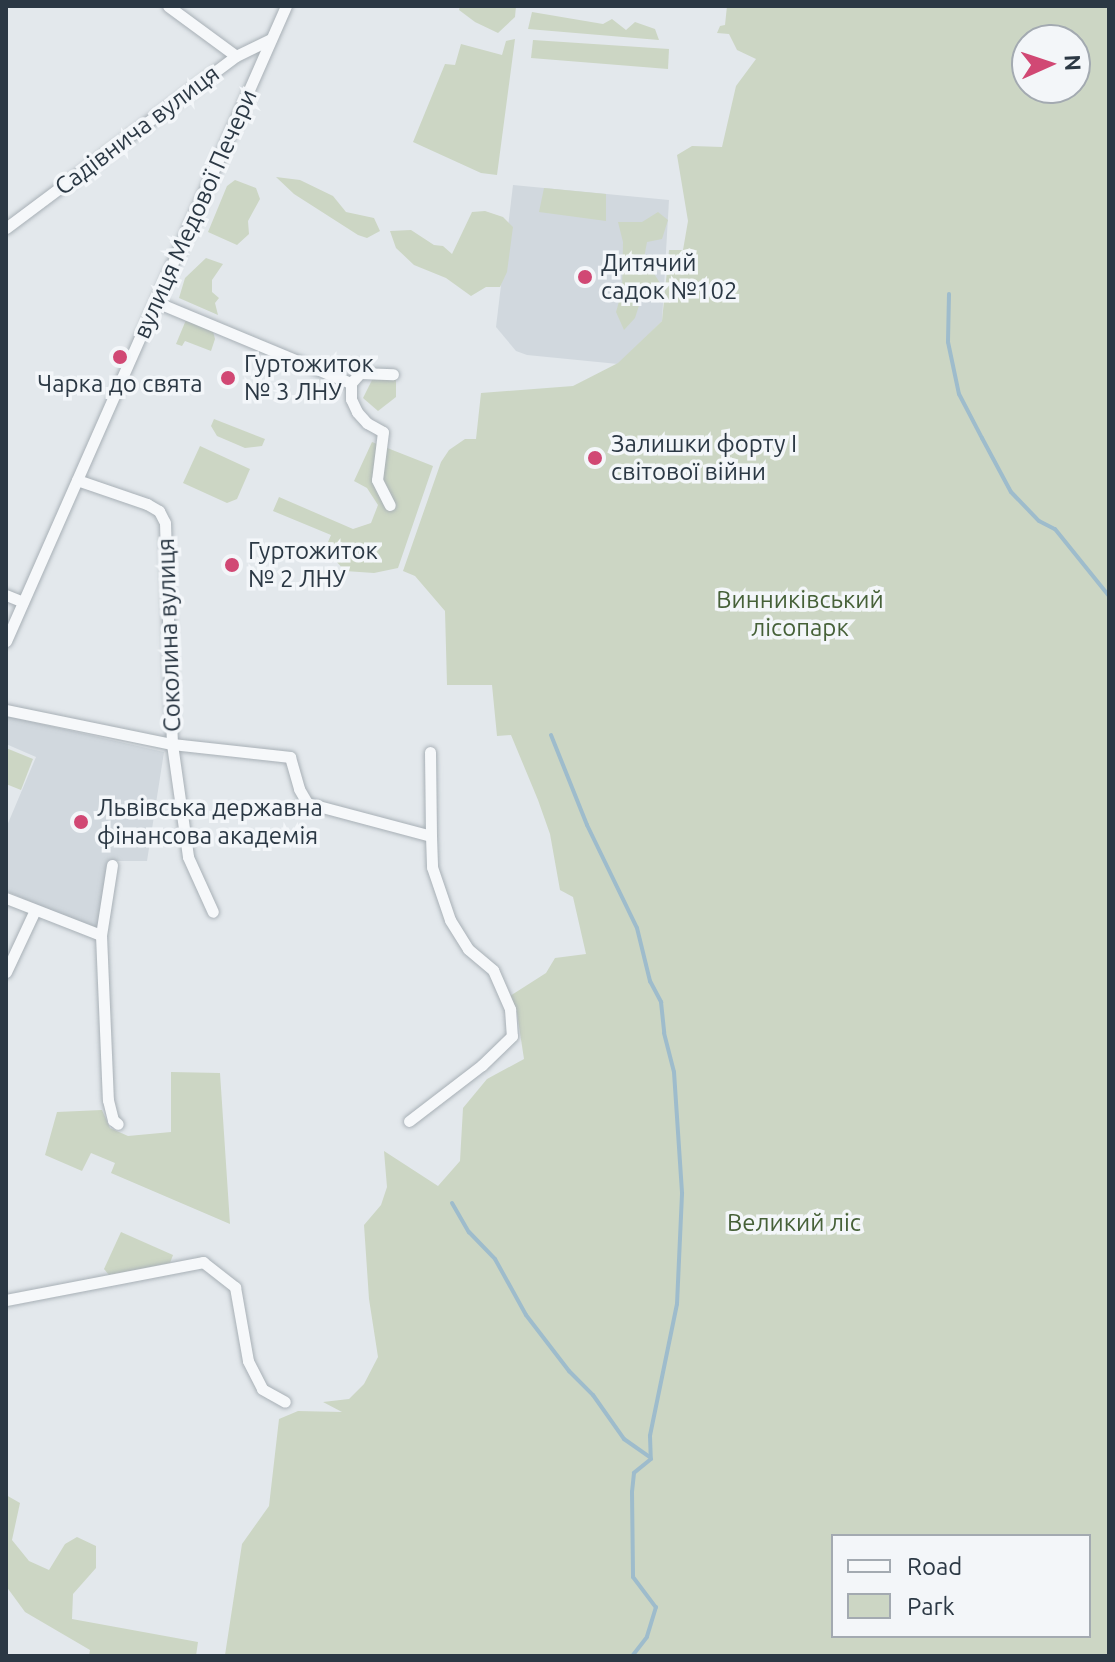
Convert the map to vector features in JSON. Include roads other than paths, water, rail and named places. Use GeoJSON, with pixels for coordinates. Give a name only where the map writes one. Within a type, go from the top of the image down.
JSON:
{"type":"FeatureCollection","features":[{"type":"Feature","properties":{"kind":"street"},"geometry":{"type":"LineString","coordinates":[[168,6],[236,56]]}},
{"type":"Feature","properties":{"kind":"street","name":"вулиця Медової Печери"},"geometry":{"type":"LineString","coordinates":[[6,641],[286,6]]}},
{"type":"Feature","properties":{"kind":"street","name":"Садівнича вулиця"},"geometry":{"type":"LineString","coordinates":[[6,228],[236,56],[271,39]]}},
{"type":"Feature","properties":{"kind":"street"},"geometry":{"type":"LineString","coordinates":[[156,302],[351,383]]}},
{"type":"Feature","properties":{"kind":"street"},"geometry":{"type":"LineString","coordinates":[[390,505],[377,480],[383,432],[367,423],[357,412],[351,399],[351,383],[360,373],[393,374]]}},
{"type":"Feature","properties":{"kind":"street","name":"Соколина вулиця"},"geometry":{"type":"LineString","coordinates":[[77,480],[147,504],[159,511],[165,523],[172,744],[290,757],[299,789],[307,803],[431,836]]}},
{"type":"Feature","properties":{"kind":"street"},"geometry":{"type":"LineString","coordinates":[[6,595],[23,602]]}},
{"type":"Feature","properties":{"kind":"street"},"geometry":{"type":"LineString","coordinates":[[6,710],[172,744],[188,857],[213,912]]}},
{"type":"Feature","properties":{"kind":"street"},"geometry":{"type":"LineString","coordinates":[[409,1121],[482,1065],[512,1036],[510,1009],[493,970],[468,949],[450,920],[432,867],[430,752]]}},
{"type":"Feature","properties":{"kind":"street"},"geometry":{"type":"LineString","coordinates":[[112,865],[101,935],[108,1100],[113,1120],[118,1124]]}},
{"type":"Feature","properties":{"kind":"street"},"geometry":{"type":"LineString","coordinates":[[6,898],[101,935]]}},
{"type":"Feature","properties":{"kind":"street"},"geometry":{"type":"LineString","coordinates":[[6,972],[35,910]]}},
{"type":"Feature","properties":{"kind":"street"},"geometry":{"type":"LineString","coordinates":[[6,1300],[203,1262],[235,1287],[248,1361],[262,1389],[285,1402]]}},
{"type":"Feature","properties":{"kind":"waterway"},"geometry":{"type":"LineString","coordinates":[[949,294],[948,342],[959,394],[982,438],[1011,492],[1039,521],[1055,529],[1109,596]]}},
{"type":"Feature","properties":{"kind":"waterway"},"geometry":{"type":"LineString","coordinates":[[551,735],[587,825],[637,928],[650,981],[661,1002],[664,1033],[674,1072],[682,1194],[677,1304],[650,1436],[651,1459],[634,1473],[632,1492],[633,1577],[656,1607],[647,1637],[632,1656]]}},
{"type":"Feature","properties":{"kind":"waterway"},"geometry":{"type":"LineString","coordinates":[[452,1203],[469,1232],[495,1259],[526,1315],[569,1371],[593,1395],[624,1439],[650,1457]]}},
{"type":"Feature","properties":{"kind":"place","name":"Дитячий садок №102"},"geometry":{"type":"Point","coordinates":[585,277]}},
{"type":"Feature","properties":{"kind":"place","name":"Чарка до свята"},"geometry":{"type":"Point","coordinates":[120,357]}},
{"type":"Feature","properties":{"kind":"place","name":"Гуртожиток № 3 ЛНУ"},"geometry":{"type":"Point","coordinates":[228,378]}},
{"type":"Feature","properties":{"kind":"place","name":"Залишки форту І світової війни"},"geometry":{"type":"Point","coordinates":[595,458]}},
{"type":"Feature","properties":{"kind":"place","name":"Гуртожиток № 2 ЛНУ"},"geometry":{"type":"Point","coordinates":[232,565]}},
{"type":"Feature","properties":{"kind":"place","name":"Львівська державна фінансова академія"},"geometry":{"type":"Point","coordinates":[81,822]}},
{"type":"Feature","properties":{"kind":"park label","name":"Винниківський лісопарк"},"geometry":{"type":"Point","coordinates":[800,614]}},
{"type":"Feature","properties":{"kind":"park label","name":"Великий ліс"},"geometry":{"type":"Point","coordinates":[794,1223]}}]}
